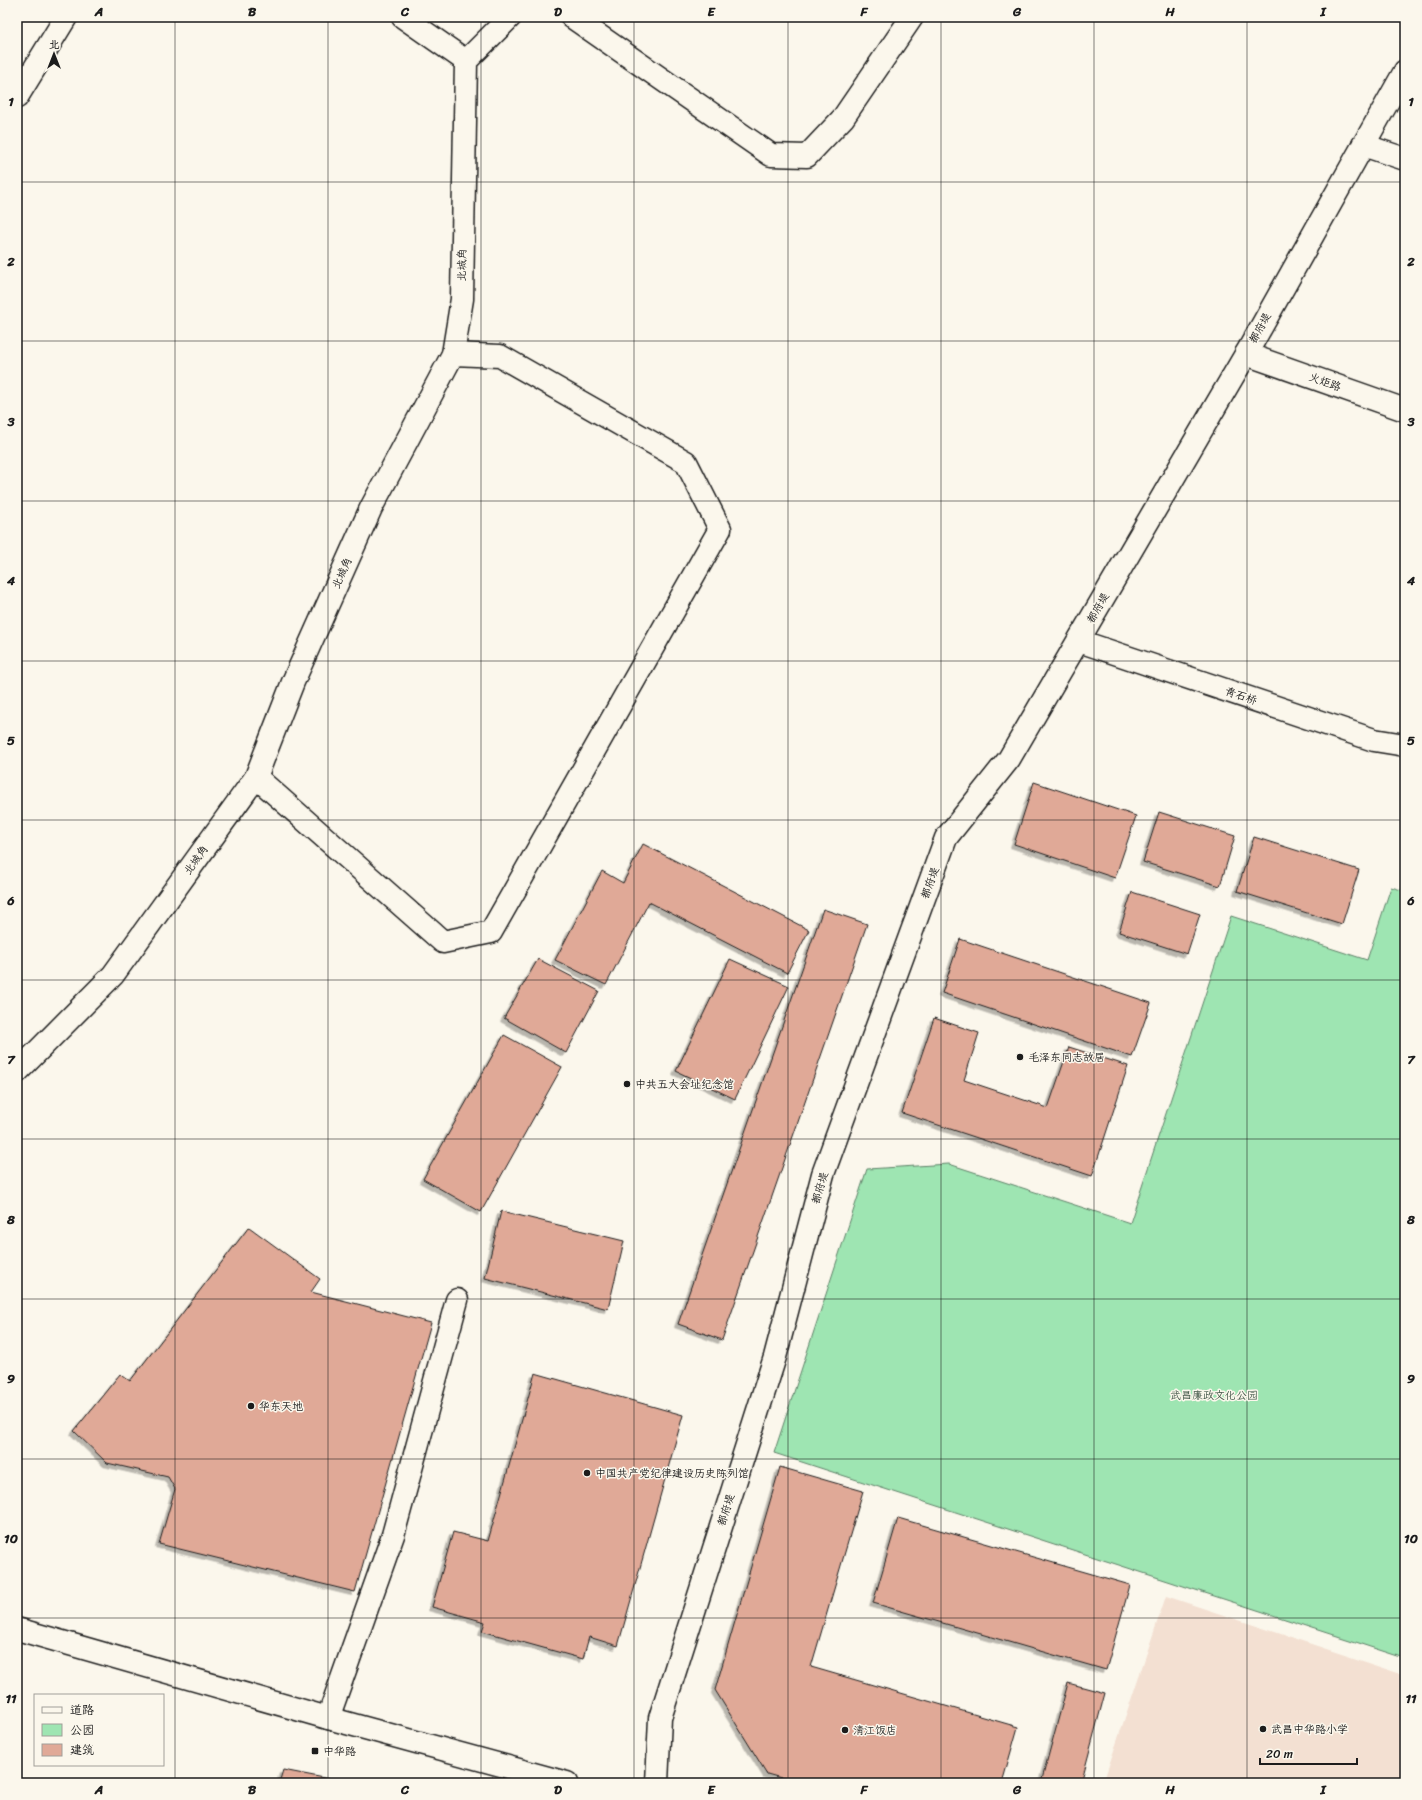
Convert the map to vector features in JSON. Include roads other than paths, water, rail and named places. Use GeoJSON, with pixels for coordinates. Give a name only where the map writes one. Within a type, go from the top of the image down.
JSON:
{"type":"FeatureCollection","features":[{"type":"Feature","properties":{"kind":"street"},"geometry":{"type":"LineString","coordinates":[[17,98],[66,17]]}},
{"type":"Feature","properties":{"kind":"street"},"geometry":{"type":"LineString","coordinates":[[403,17],[466,61],[510,17]]}},
{"type":"Feature","properties":{"kind":"street"},"geometry":{"type":"LineString","coordinates":[[572,17],[772,155],[807,156],[843,118],[912,17]]}},
{"type":"Feature","properties":{"kind":"street","name":"北城角"},"geometry":{"type":"LineString","coordinates":[[17,1072],[113,975],[256,777],[293,682],[371,508],[453,354],[462,299],[466,61]]}},
{"type":"Feature","properties":{"kind":"street","name":"都府堤"},"geometry":{"type":"LineString","coordinates":[[657,1783],[660,1718],[775,1357],[823,1174],[946,838],[1009,759],[1246,354],[1405,71]]}},
{"type":"Feature","properties":{"kind":"street"},"geometry":{"type":"LineString","coordinates":[[1363,145],[1405,159]]}},
{"type":"Feature","properties":{"kind":"street"},"geometry":{"type":"LineString","coordinates":[[256,777],[443,942],[491,932],[720,529],[686,462],[500,356],[453,354]]}},
{"type":"Feature","properties":{"kind":"street","name":"火炬路"},"geometry":{"type":"LineString","coordinates":[[1246,354],[1405,410]]}},
{"type":"Feature","properties":{"kind":"street","name":"青石桥"},"geometry":{"type":"LineString","coordinates":[[1078,641],[1374,740],[1405,745]]}},
{"type":"Feature","properties":{"kind":"street"},"geometry":{"type":"LineString","coordinates":[[328,1718],[393,1535],[457,1300]]}},
{"type":"Feature","properties":{"kind":"street"},"geometry":{"type":"LineString","coordinates":[[17,1629],[328,1718],[567,1783]]}},
{"type":"Feature","properties":{"kind":"place","name":"毛泽东同志故居"},"geometry":{"type":"Point","coordinates":[1020,1057]}},
{"type":"Feature","properties":{"kind":"place","name":"中共五大会址纪念馆"},"geometry":{"type":"Point","coordinates":[627,1084]}},
{"type":"Feature","properties":{"kind":"place","name":"华东天地"},"geometry":{"type":"Point","coordinates":[251,1406]}},
{"type":"Feature","properties":{"kind":"place","name":"中国共产党纪律建设历史陈列馆"},"geometry":{"type":"Point","coordinates":[587,1473]}},
{"type":"Feature","properties":{"kind":"place","name":"武昌中华路小学"},"geometry":{"type":"Point","coordinates":[1263,1729]}},
{"type":"Feature","properties":{"kind":"place","name":"清江饭店"},"geometry":{"type":"Point","coordinates":[845,1730]}},
{"type":"Feature","properties":{"kind":"place","name":"中华路"},"geometry":{"type":"Point","coordinates":[315,1751]}},
{"type":"Feature","properties":{"kind":"park label","name":"武昌廉政文化公园"},"geometry":{"type":"Point","coordinates":[1214,1395]}}]}
